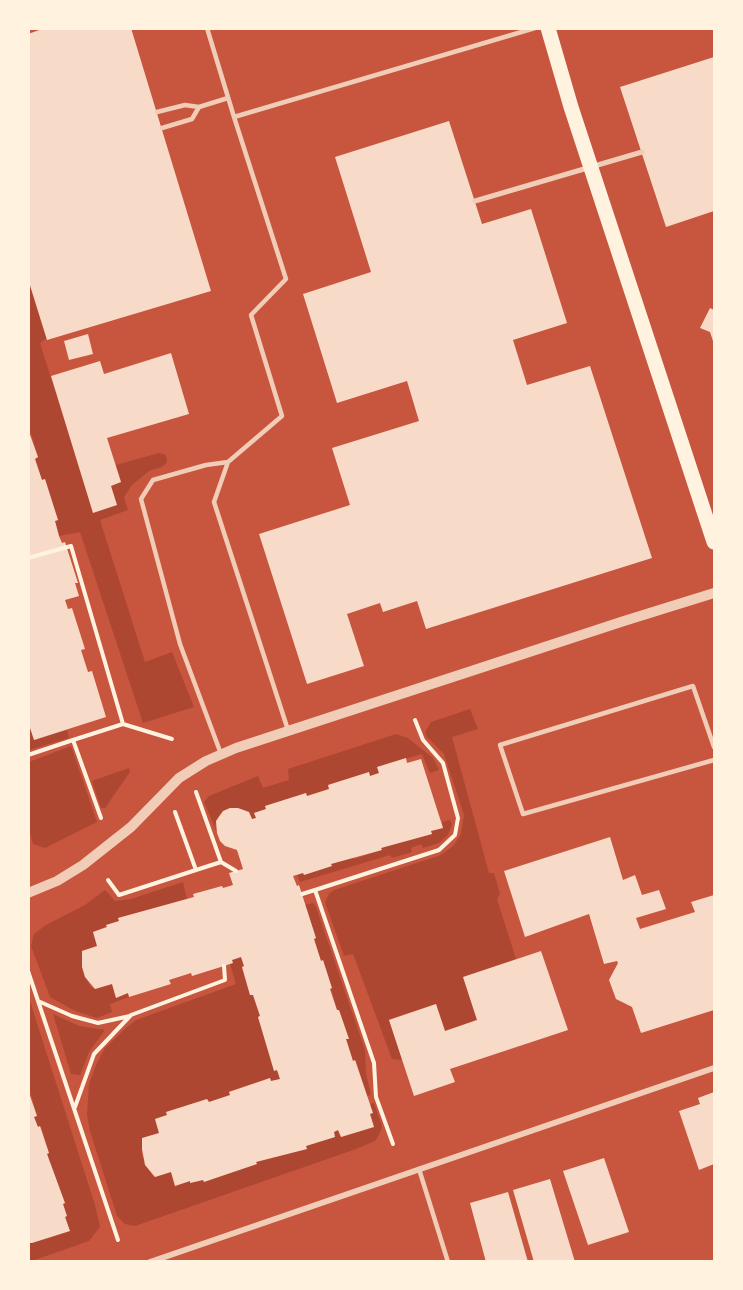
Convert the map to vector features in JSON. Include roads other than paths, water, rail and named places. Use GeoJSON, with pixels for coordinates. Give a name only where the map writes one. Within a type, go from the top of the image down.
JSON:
{"type":"FeatureCollection","features":[{"type":"Feature","properties":{"kind":"main road"},"geometry":{"type":"LineString","coordinates":[[548,28],[714,542]]}},
{"type":"Feature","properties":{"kind":"street"},"geometry":{"type":"LineString","coordinates":[[475,201],[642,152]]}},
{"type":"Feature","properties":{"kind":"street"},"geometry":{"type":"LineString","coordinates":[[28,893],[57,881],[83,865],[131,826],[179,778],[221,754],[288,730],[714,593]]}},
{"type":"Feature","properties":{"kind":"street"},"geometry":{"type":"LineString","coordinates":[[150,1262],[714,1068]]}},
{"type":"Feature","properties":{"kind":"lane"},"geometry":{"type":"LineString","coordinates":[[207,28],[286,279],[251,315],[282,416],[228,462],[214,502],[288,730]]}},
{"type":"Feature","properties":{"kind":"lane"},"geometry":{"type":"LineString","coordinates":[[234,117],[535,28]]}},
{"type":"Feature","properties":{"kind":"lane"},"geometry":{"type":"LineString","coordinates":[[157,112],[185,105],[199,107],[228,98]]}},
{"type":"Feature","properties":{"kind":"lane"},"geometry":{"type":"LineString","coordinates":[[162,128],[192,119],[199,107]]}},
{"type":"Feature","properties":{"kind":"lane"},"geometry":{"type":"LineString","coordinates":[[221,754],[180,644],[141,499],[153,480],[206,465],[228,462]]}},
{"type":"Feature","properties":{"kind":"lane"},"geometry":{"type":"LineString","coordinates":[[714,747],[693,686],[500,745],[523,814],[714,760]]}},
{"type":"Feature","properties":{"kind":"lane"},"geometry":{"type":"LineString","coordinates":[[419,1169],[448,1262]]}}]}
